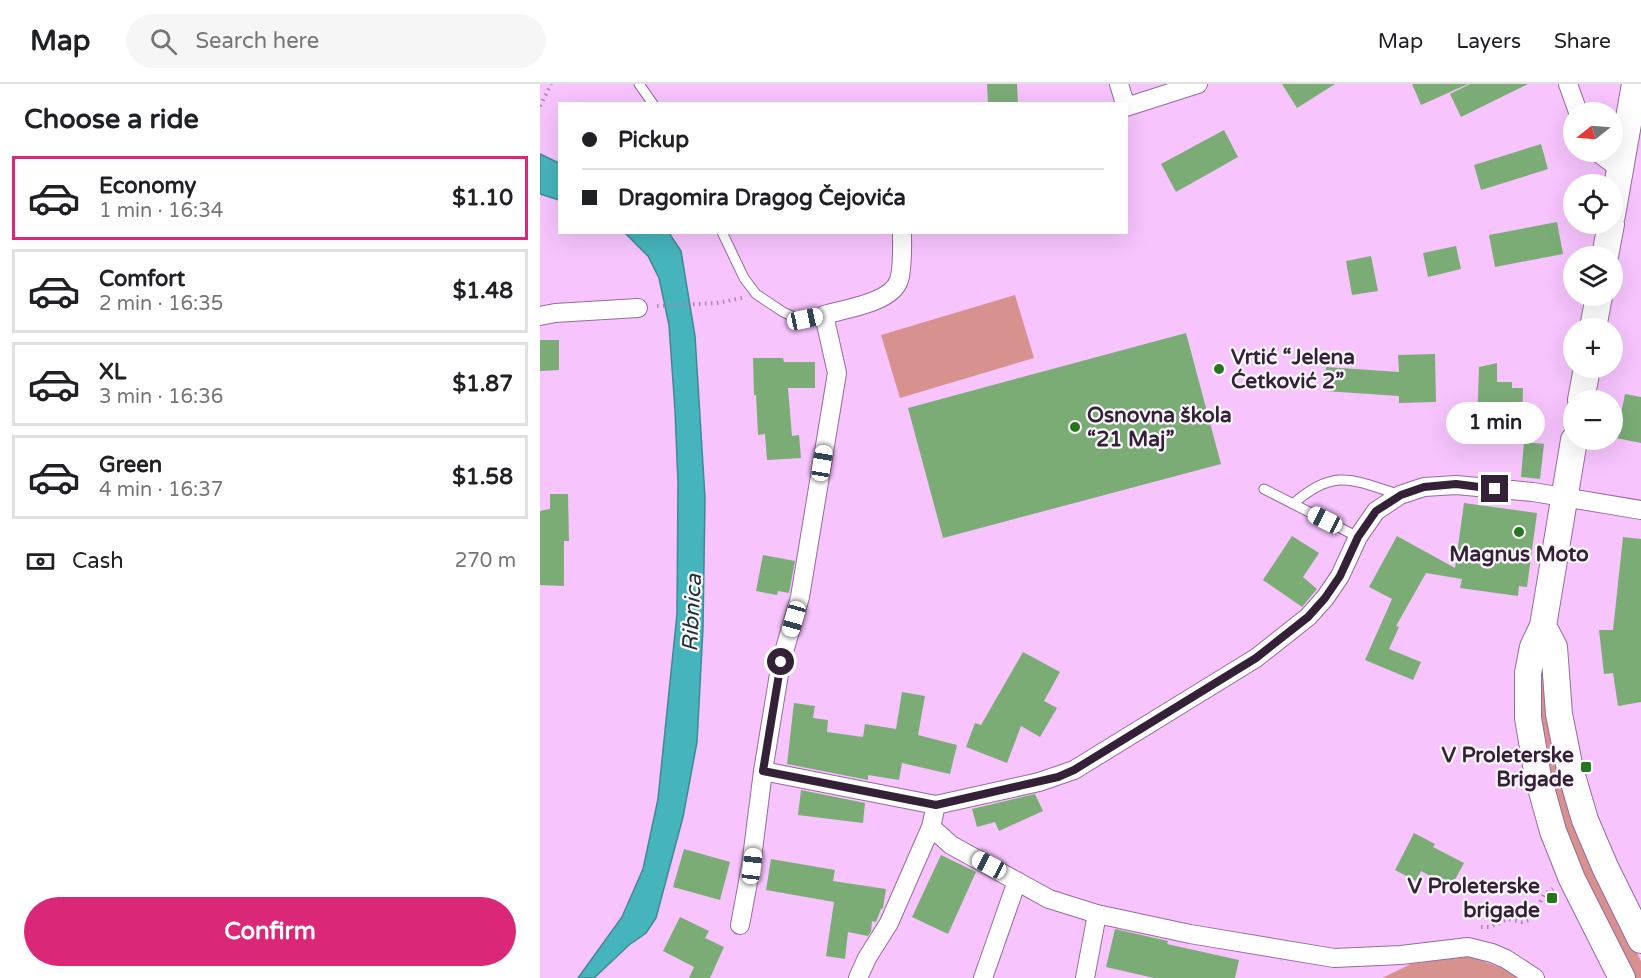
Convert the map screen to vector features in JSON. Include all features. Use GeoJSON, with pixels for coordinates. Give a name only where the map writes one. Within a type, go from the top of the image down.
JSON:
{"type":"FeatureCollection","features":[{"type":"Feature","properties":{"kind":"main road"},"geometry":{"type":"LineString","coordinates":[[1619,174],[1635,84]]}},
{"type":"Feature","properties":{"kind":"main road"},"geometry":{"type":"LineString","coordinates":[[1572,450],[1543,626],[1533,647],[1528,673],[1528,718],[1538,777],[1553,831],[1572,879],[1622,978]]}},
{"type":"Feature","properties":{"kind":"main road"},"geometry":{"type":"LineString","coordinates":[[1543,626],[1554,647],[1559,714],[1570,769],[1585,820],[1641,940]]}},
{"type":"Feature","properties":{"kind":"street"},"geometry":{"type":"LineString","coordinates":[[1119,84],[1125,102]]}},
{"type":"Feature","properties":{"kind":"street"},"geometry":{"type":"LineString","coordinates":[[1128,104],[1198,84]]}},
{"type":"Feature","properties":{"kind":"street"},"geometry":{"type":"LineString","coordinates":[[1568,84],[1574,102]]}},
{"type":"Feature","properties":{"kind":"street"},"geometry":{"type":"LineString","coordinates":[[1611,162],[1620,169]]}},
{"type":"Feature","properties":{"kind":"street"},"geometry":{"type":"LineString","coordinates":[[740,925],[752,866],[763,771],[781,662],[800,597],[837,373],[824,315],[877,300],[892,292],[900,280],[902,234]]}},
{"type":"Feature","properties":{"kind":"street"},"geometry":{"type":"LineString","coordinates":[[540,316],[638,308]]}},
{"type":"Feature","properties":{"kind":"street"},"geometry":{"type":"LineString","coordinates":[[763,771],[936,805],[1039,782],[1074,770],[1256,658],[1308,617],[1340,576],[1358,537],[1376,511],[1401,495],[1424,487],[1456,484],[1641,510]]}},
{"type":"Feature","properties":{"kind":"street"},"geometry":{"type":"LineString","coordinates":[[858,978],[867,958],[889,922],[931,827],[936,805]]}},
{"type":"Feature","properties":{"kind":"street"},"geometry":{"type":"LineString","coordinates":[[931,827],[951,845],[1049,898],[1097,914],[1190,934],[1334,958],[1401,955],[1468,947],[1506,959],[1535,978]]}},
{"type":"Feature","properties":{"kind":"street"},"geometry":{"type":"LineString","coordinates":[[983,978],[1017,881]]}},
{"type":"Feature","properties":{"kind":"street"},"geometry":{"type":"LineString","coordinates":[[1085,978],[1097,914]]}},
{"type":"Feature","properties":{"kind":"lane"},"geometry":{"type":"LineString","coordinates":[[639,84],[652,102]]}},
{"type":"Feature","properties":{"kind":"lane"},"geometry":{"type":"LineString","coordinates":[[723,234],[741,272],[756,294],[794,317],[805,319],[824,315]]}},
{"type":"Feature","properties":{"kind":"lane"},"geometry":{"type":"LineString","coordinates":[[1293,504],[1318,484],[1350,479],[1401,495]]}},
{"type":"Feature","properties":{"kind":"lane"},"geometry":{"type":"LineString","coordinates":[[1264,489],[1358,537]]}},
{"type":"Feature","properties":{"kind":"path"},"geometry":{"type":"LineString","coordinates":[[540,106],[551,84]]}},
{"type":"Feature","properties":{"kind":"path"},"geometry":{"type":"LineString","coordinates":[[638,308],[717,303],[756,294]]}},
{"type":"Feature","properties":{"kind":"path"},"geometry":{"type":"LineString","coordinates":[[1468,947],[1467,936],[1472,928],[1490,927],[1508,919],[1522,922],[1528,920],[1534,915],[1544,894],[1572,879]]}},
{"type":"Feature","properties":{"kind":"shaded area"},"geometry":{"type":"Polygon","coordinates":[[[1015,295],[1034,358],[900,398],[881,335],[1015,295]]]}},
{"type":"Feature","properties":{"kind":"shaded area"},"geometry":{"type":"Polygon","coordinates":[[[1542,656],[1594,869],[1641,961],[1641,978],[1631,978],[1581,875],[1549,779],[1542,723],[1542,656]]]}},
{"type":"Feature","properties":{"kind":"shaded area"},"geometry":{"type":"Polygon","coordinates":[[[1469,956],[1510,971],[1519,978],[1382,978],[1411,964],[1469,956]]]}},
{"type":"Feature","properties":{"kind":"water"},"geometry":{"type":"Polygon","coordinates":[[[540,154],[558,163],[558,200],[540,194],[540,154]]]}},
{"type":"Feature","properties":{"kind":"water","name":"Ribnica"},"geometry":{"type":"Polygon","coordinates":[[[626,234],[670,234],[681,251],[695,336],[705,498],[703,628],[697,742],[683,817],[656,918],[646,933],[629,945],[594,978],[578,978],[622,917],[643,869],[658,799],[677,614],[678,483],[669,325],[659,278],[648,256],[626,234]]]}},
{"type":"Feature","properties":{"kind":"building"},"geometry":{"type":"Polygon","coordinates":[[[987,84],[1017,84],[1018,102],[988,102],[987,84]]]}},
{"type":"Feature","properties":{"kind":"building"},"geometry":{"type":"Polygon","coordinates":[[[1282,84],[1335,84],[1297,108],[1282,84]]]}},
{"type":"Feature","properties":{"kind":"building"},"geometry":{"type":"Polygon","coordinates":[[[1412,84],[1468,84],[1421,105],[1412,84]]]}},
{"type":"Feature","properties":{"kind":"building"},"geometry":{"type":"Polygon","coordinates":[[[1470,84],[1528,84],[1461,117],[1450,94],[1470,84]]]}},
{"type":"Feature","properties":{"kind":"building"},"geometry":{"type":"Polygon","coordinates":[[[1224,130],[1238,157],[1176,192],[1161,164],[1224,130]]]}},
{"type":"Feature","properties":{"kind":"building"},"geometry":{"type":"Polygon","coordinates":[[[1541,144],[1548,169],[1481,190],[1474,165],[1541,144]]]}},
{"type":"Feature","properties":{"kind":"building"},"geometry":{"type":"Polygon","coordinates":[[[1557,222],[1563,254],[1495,267],[1489,235],[1557,222]]]}},
{"type":"Feature","properties":{"kind":"building"},"geometry":{"type":"Polygon","coordinates":[[[1456,246],[1461,269],[1428,277],[1423,253],[1456,246]]]}},
{"type":"Feature","properties":{"kind":"building"},"geometry":{"type":"Polygon","coordinates":[[[1371,256],[1378,291],[1352,295],[1346,261],[1371,256]]]}},
{"type":"Feature","properties":{"kind":"building"},"geometry":{"type":"Polygon","coordinates":[[[1186,333],[1221,464],[943,538],[908,408],[1186,333]]]}},
{"type":"Feature","properties":{"kind":"building"},"geometry":{"type":"Polygon","coordinates":[[[540,340],[559,340],[559,370],[540,371],[540,340]]]}},
{"type":"Feature","properties":{"kind":"building"},"geometry":{"type":"Polygon","coordinates":[[[1435,354],[1436,402],[1399,403],[1399,396],[1325,391],[1326,367],[1399,372],[1398,355],[1435,354]]]}},
{"type":"Feature","properties":{"kind":"building"},"geometry":{"type":"Polygon","coordinates":[[[753,358],[783,358],[784,362],[815,362],[815,388],[788,388],[792,436],[799,435],[801,458],[767,460],[765,434],[758,435],[753,358]]]}},
{"type":"Feature","properties":{"kind":"building"},"geometry":{"type":"Polygon","coordinates":[[[1497,363],[1497,382],[1512,382],[1512,388],[1523,388],[1522,435],[1492,434],[1492,427],[1477,427],[1479,367],[1497,363]]]}},
{"type":"Feature","properties":{"kind":"building"},"geometry":{"type":"Polygon","coordinates":[[[1625,394],[1641,397],[1641,443],[1623,439],[1625,394]]]}},
{"type":"Feature","properties":{"kind":"building"},"geometry":{"type":"Polygon","coordinates":[[[1524,442],[1544,444],[1540,479],[1521,477],[1524,442]]]}},
{"type":"Feature","properties":{"kind":"building"},"geometry":{"type":"Polygon","coordinates":[[[550,494],[568,494],[569,541],[564,541],[564,586],[540,585],[540,511],[550,509],[550,494]]]}},
{"type":"Feature","properties":{"kind":"building"},"geometry":{"type":"Polygon","coordinates":[[[1464,503],[1537,513],[1527,587],[1519,586],[1518,596],[1460,588],[1462,579],[1426,573],[1396,626],[1399,627],[1389,649],[1421,662],[1413,680],[1365,660],[1392,599],[1369,587],[1397,536],[1455,568],[1464,503]]]}},
{"type":"Feature","properties":{"kind":"building"},"geometry":{"type":"Polygon","coordinates":[[[1292,536],[1319,553],[1303,577],[1317,589],[1302,607],[1263,580],[1292,536]]]}},
{"type":"Feature","properties":{"kind":"building"},"geometry":{"type":"Polygon","coordinates":[[[1623,537],[1641,539],[1641,702],[1618,706],[1613,673],[1604,674],[1599,630],[1613,630],[1623,537]]]}},
{"type":"Feature","properties":{"kind":"building"},"geometry":{"type":"Polygon","coordinates":[[[763,555],[795,561],[789,593],[778,591],[777,595],[756,591],[763,555]]]}},
{"type":"Feature","properties":{"kind":"building"},"geometry":{"type":"Polygon","coordinates":[[[1023,652],[1060,672],[1044,701],[1057,708],[1040,737],[1021,726],[1007,763],[966,747],[975,723],[981,725],[1023,652]]]}},
{"type":"Feature","properties":{"kind":"building"},"geometry":{"type":"Polygon","coordinates":[[[902,692],[925,696],[918,735],[957,745],[950,774],[902,763],[899,780],[868,775],[868,780],[787,764],[794,703],[815,706],[813,718],[828,720],[827,732],[863,737],[865,724],[896,729],[902,692]]]}},
{"type":"Feature","properties":{"kind":"building"},"geometry":{"type":"Polygon","coordinates":[[[801,790],[865,803],[863,823],[798,815],[801,790]]]}},
{"type":"Feature","properties":{"kind":"building"},"geometry":{"type":"Polygon","coordinates":[[[1035,794],[1043,811],[999,831],[995,822],[977,827],[972,809],[1035,794]]]}},
{"type":"Feature","properties":{"kind":"building"},"geometry":{"type":"Polygon","coordinates":[[[1414,833],[1435,844],[1433,847],[1464,863],[1451,887],[1421,871],[1416,881],[1395,870],[1414,833]]]}},
{"type":"Feature","properties":{"kind":"building"},"geometry":{"type":"Polygon","coordinates":[[[684,849],[730,862],[720,900],[673,887],[684,849]]]}},
{"type":"Feature","properties":{"kind":"building"},"geometry":{"type":"Polygon","coordinates":[[[941,855],[976,872],[948,934],[912,917],[941,855]]]}},
{"type":"Feature","properties":{"kind":"building"},"geometry":{"type":"Polygon","coordinates":[[[771,859],[835,870],[833,881],[886,889],[883,908],[876,922],[872,921],[868,936],[848,932],[845,959],[826,956],[834,902],[766,890],[771,859]]]}},
{"type":"Feature","properties":{"kind":"building"},"geometry":{"type":"Polygon","coordinates":[[[680,917],[709,931],[705,938],[724,947],[710,978],[689,978],[694,967],[663,951],[680,917]]]}},
{"type":"Feature","properties":{"kind":"building"},"geometry":{"type":"Polygon","coordinates":[[[1115,929],[1168,941],[1167,944],[1239,960],[1235,978],[1154,978],[1106,967],[1115,929]]]}},
{"type":"Feature","properties":{"kind":"place","name":"Vrtić “Jelena Ćetković 2”"},"geometry":{"type":"Point","coordinates":[1219,369]}},
{"type":"Feature","properties":{"kind":"place","name":"Osnovna škola “21 Maj”"},"geometry":{"type":"Point","coordinates":[1075,427]}},
{"type":"Feature","properties":{"kind":"place","name":"Magnus Moto"},"geometry":{"type":"Point","coordinates":[1519,532]}},
{"type":"Feature","properties":{"kind":"place","name":"V Proleterske Brigade"},"geometry":{"type":"Point","coordinates":[1586,767]}},
{"type":"Feature","properties":{"kind":"place","name":"V Proleterske brigade"},"geometry":{"type":"Point","coordinates":[1552,898]}},
{"type":"Feature","properties":{"kind":"route"},"geometry":{"type":"LineString","coordinates":[[781,662],[763,771],[936,805],[1039,782],[1074,770],[1256,658],[1308,617],[1340,576],[1358,537],[1376,511],[1388,503],[1401,495],[1424,487],[1456,484],[1495,489]]}}]}
